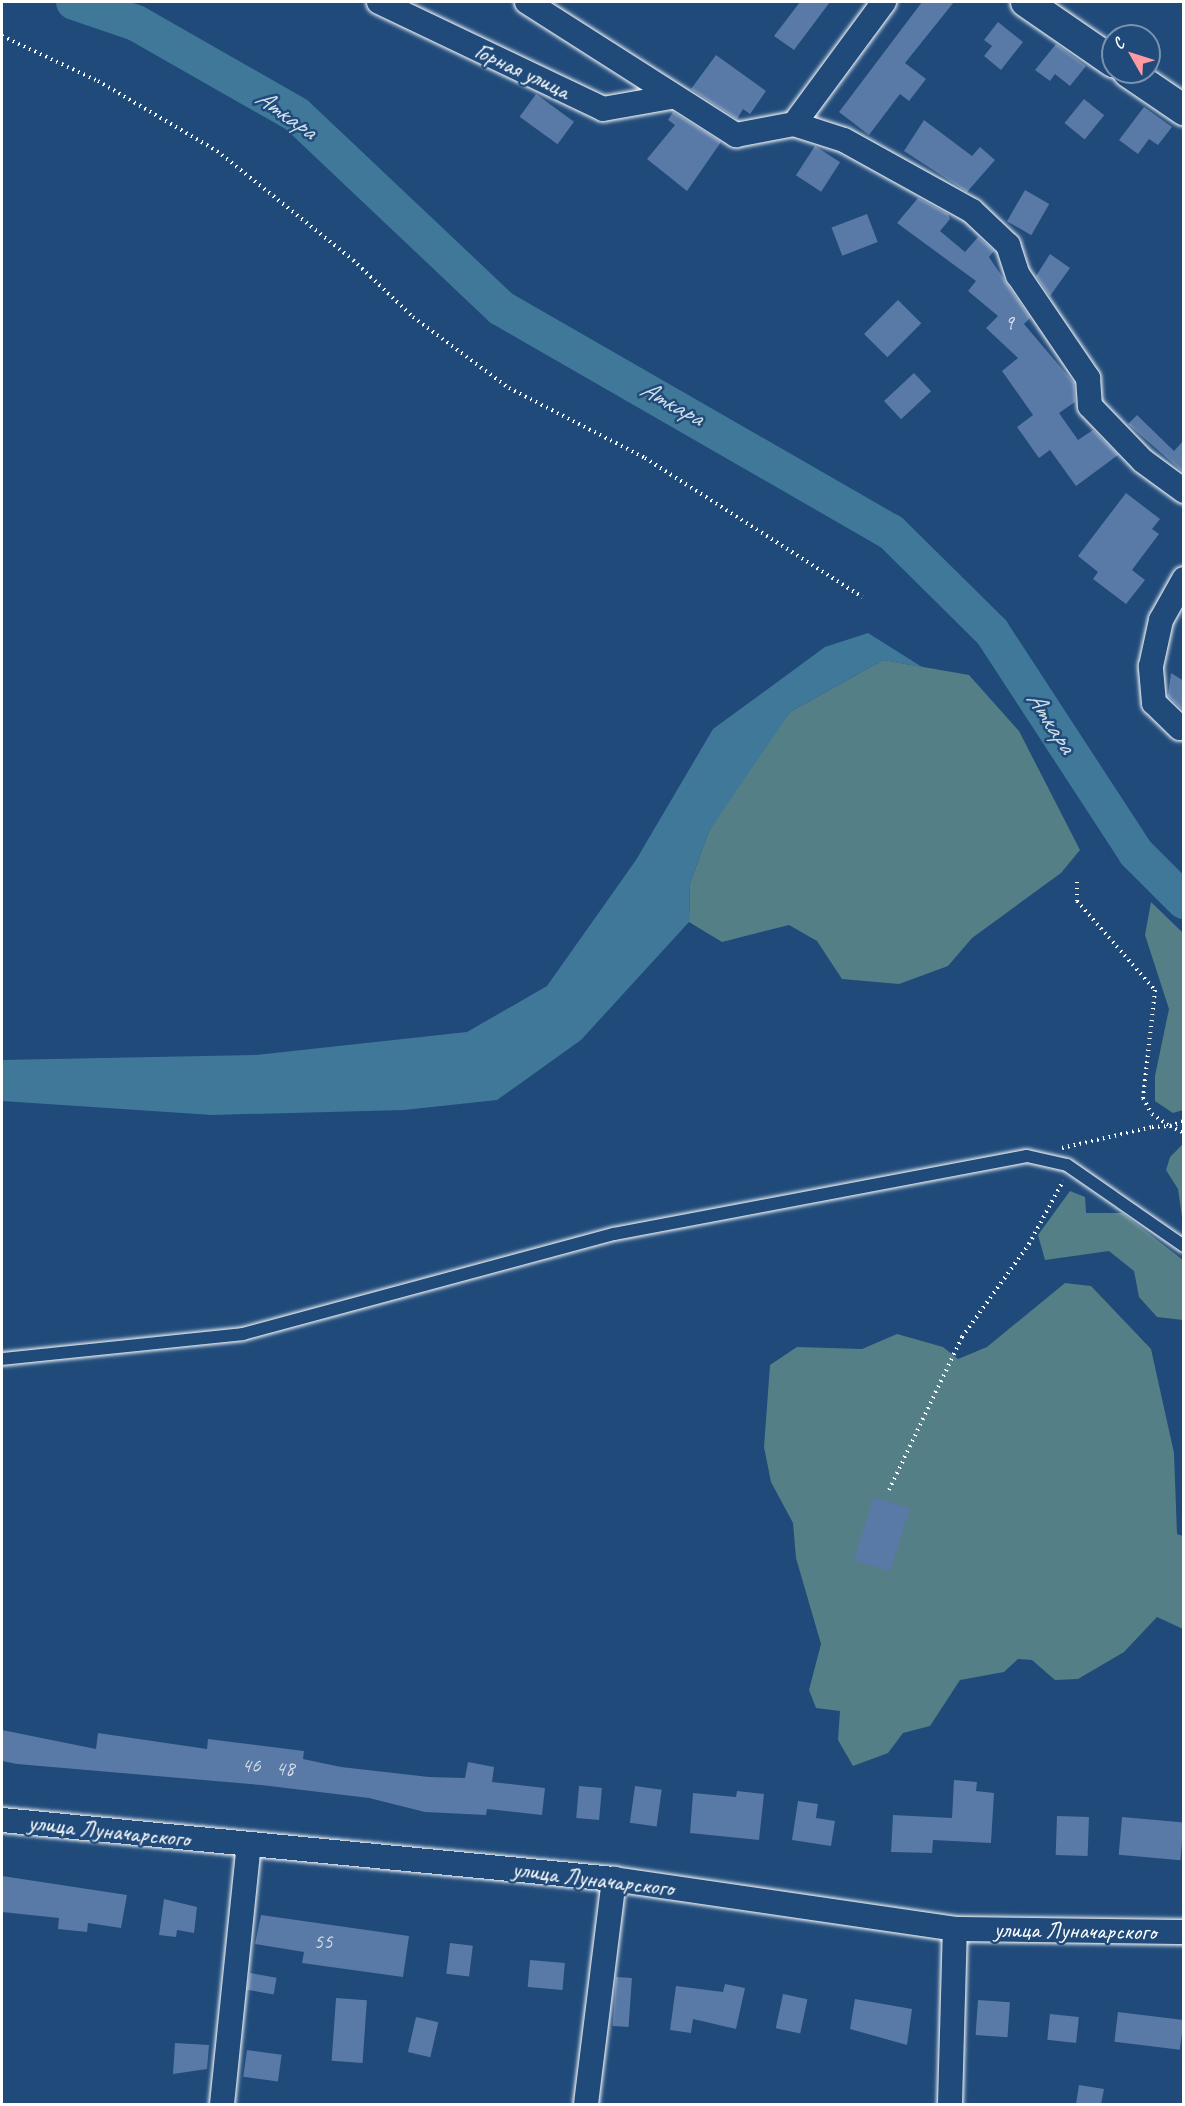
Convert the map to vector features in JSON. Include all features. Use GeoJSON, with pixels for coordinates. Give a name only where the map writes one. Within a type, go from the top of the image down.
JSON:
{"type":"FeatureCollection","features":[{"type":"Feature","properties":{"kind":"street","name":"Горная улица"},"geometry":{"type":"LineString","coordinates":[[379,2],[603,109],[671,97]]}},
{"type":"Feature","properties":{"kind":"street"},"geometry":{"type":"LineString","coordinates":[[527,2],[671,97],[736,135],[795,124],[844,140],[972,211],[1008,245],[1018,275],[1088,378],[1090,406],[1143,461],[1184,491]]}},
{"type":"Feature","properties":{"kind":"street"},"geometry":{"type":"LineString","coordinates":[[795,124],[884,2]]}},
{"type":"Feature","properties":{"kind":"street"},"geometry":{"type":"LineString","coordinates":[[1026,2],[1101,54]]}},
{"type":"Feature","properties":{"kind":"street"},"geometry":{"type":"LineString","coordinates":[[1146,84],[1184,110]]}},
{"type":"Feature","properties":{"kind":"street"},"geometry":{"type":"LineString","coordinates":[[1180,728],[1154,703],[1151,666],[1161,620],[1184,579]]}},
{"type":"Feature","properties":{"kind":"street","name":"улица Луначарского"},"geometry":{"type":"LineString","coordinates":[[2,1820],[614,1879],[955,1929],[1184,1932]]}},
{"type":"Feature","properties":{"kind":"street"},"geometry":{"type":"LineString","coordinates":[[222,2104],[249,1844]]}},
{"type":"Feature","properties":{"kind":"street"},"geometry":{"type":"LineString","coordinates":[[586,2104],[614,1879]]}},
{"type":"Feature","properties":{"kind":"street"},"geometry":{"type":"LineString","coordinates":[[950,2104],[955,1929]]}},
{"type":"Feature","properties":{"kind":"lane"},"geometry":{"type":"LineString","coordinates":[[2,1359],[243,1334],[614,1234],[1027,1156],[1067,1165],[1184,1246]]}},
{"type":"Feature","properties":{"kind":"path"},"geometry":{"type":"LineString","coordinates":[[2,36],[98,81],[217,151],[353,260],[413,317],[509,388],[645,458],[862,597]]}},
{"type":"Feature","properties":{"kind":"path"},"geometry":{"type":"LineString","coordinates":[[1077,882],[1077,901],[1155,990],[1143,1098],[1152,1114],[1184,1133]]}},
{"type":"Feature","properties":{"kind":"path"},"geometry":{"type":"LineString","coordinates":[[1027,1156],[1170,1126],[1184,1121]]}},
{"type":"Feature","properties":{"kind":"path"},"geometry":{"type":"LineString","coordinates":[[890,1490],[962,1337],[1029,1244],[1067,1165]]}},
{"type":"Feature","properties":{"kind":"green space"},"geometry":{"type":"Polygon","coordinates":[[[883,660],[969,675],[1019,731],[1080,850],[1061,873],[972,938],[948,966],[899,984],[842,979],[817,941],[789,925],[722,942],[689,922],[690,883],[709,831],[765,743],[790,712],[883,660]]]}},
{"type":"Feature","properties":{"kind":"green space"},"geometry":{"type":"Polygon","coordinates":[[[1151,902],[1183,933],[1183,1110],[1173,1113],[1155,1101],[1155,1076],[1169,1009],[1145,935],[1151,902]]]}},
{"type":"Feature","properties":{"kind":"green space"},"geometry":{"type":"Polygon","coordinates":[[[1183,1144],[1183,1224],[1178,1189],[1166,1170],[1170,1157],[1183,1144]]]}},
{"type":"Feature","properties":{"kind":"green space"},"geometry":{"type":"Polygon","coordinates":[[[1070,1191],[1085,1197],[1086,1213],[1122,1213],[1183,1260],[1183,1320],[1157,1317],[1139,1297],[1134,1271],[1109,1251],[1045,1260],[1038,1235],[1070,1191]]]}},
{"type":"Feature","properties":{"kind":"green space"},"geometry":{"type":"Polygon","coordinates":[[[1065,1283],[1091,1286],[1151,1349],[1174,1453],[1177,1534],[1183,1536],[1183,1629],[1157,1617],[1124,1652],[1078,1679],[1055,1680],[1032,1660],[1018,1659],[1004,1672],[960,1680],[930,1726],[903,1733],[888,1753],[853,1766],[838,1740],[840,1711],[816,1708],[809,1690],[821,1644],[796,1558],[793,1523],[771,1482],[764,1447],[770,1365],[797,1347],[862,1349],[897,1334],[943,1347],[958,1359],[987,1347],[1065,1283]]]}},
{"type":"Feature","properties":{"kind":"water"},"geometry":{"type":"Polygon","coordinates":[[[868,633],[922,667],[883,660],[790,712],[709,831],[690,883],[689,922],[581,1040],[497,1100],[404,1110],[212,1115],[2,1101],[2,1060],[256,1055],[467,1032],[547,986],[636,860],[713,729],[825,647],[868,633]]]}},
{"type":"Feature","properties":{"kind":"building"},"geometry":{"type":"Polygon","coordinates":[[[800,2],[830,2],[794,50],[774,36],[800,2]]]}},
{"type":"Feature","properties":{"kind":"building"},"geometry":{"type":"Polygon","coordinates":[[[922,2],[954,2],[905,63],[926,79],[909,101],[900,94],[869,135],[839,112],[922,2]]]}},
{"type":"Feature","properties":{"kind":"building"},"geometry":{"type":"Polygon","coordinates":[[[998,22],[1023,42],[1001,70],[984,56],[992,46],[984,40],[998,22]]]}},
{"type":"Feature","properties":{"kind":"building"},"geometry":{"type":"Polygon","coordinates":[[[1056,44],[1086,66],[1070,86],[1055,74],[1050,81],[1035,70],[1056,44]]]}},
{"type":"Feature","properties":{"kind":"building"},"geometry":{"type":"Polygon","coordinates":[[[716,55],[766,91],[750,114],[743,109],[737,119],[691,89],[716,55]]]}},
{"type":"Feature","properties":{"kind":"building"},"geometry":{"type":"Polygon","coordinates":[[[536,94],[574,122],[558,144],[520,117],[536,94]]]}},
{"type":"Feature","properties":{"kind":"building"},"geometry":{"type":"Polygon","coordinates":[[[1084,99],[1104,115],[1085,139],[1064,123],[1084,99]]]}},
{"type":"Feature","properties":{"kind":"building"},"geometry":{"type":"Polygon","coordinates":[[[1144,107],[1172,127],[1158,145],[1149,139],[1138,154],[1119,140],[1144,107]]]}},
{"type":"Feature","properties":{"kind":"building"},"geometry":{"type":"Polygon","coordinates":[[[673,112],[721,142],[687,191],[647,159],[675,125],[668,120],[673,112]]]}},
{"type":"Feature","properties":{"kind":"building"},"geometry":{"type":"Polygon","coordinates":[[[924,120],[972,156],[980,147],[995,160],[967,192],[904,151],[924,120]]]}},
{"type":"Feature","properties":{"kind":"building"},"geometry":{"type":"Polygon","coordinates":[[[815,146],[840,162],[821,192],[796,175],[815,146]]]}},
{"type":"Feature","properties":{"kind":"building"},"geometry":{"type":"Polygon","coordinates":[[[1025,190],[1049,204],[1031,235],[1007,221],[1025,190]]]}},
{"type":"Feature","properties":{"kind":"building"},"geometry":{"type":"Polygon","coordinates":[[[918,198],[948,214],[950,219],[940,231],[965,252],[978,237],[994,251],[989,257],[1030,318],[1024,324],[1074,383],[1075,402],[1059,413],[1078,440],[1093,430],[1118,455],[1076,486],[1050,450],[1039,458],[1017,427],[1033,415],[1002,371],[1018,358],[986,328],[998,316],[968,291],[976,281],[897,223],[918,198]]]}},
{"type":"Feature","properties":{"kind":"building"},"geometry":{"type":"Polygon","coordinates":[[[867,214],[878,242],[842,256],[832,228],[867,214]]]}},
{"type":"Feature","properties":{"kind":"building"},"geometry":{"type":"Polygon","coordinates":[[[1050,254],[1070,268],[1050,296],[1036,276],[1050,254]]]}},
{"type":"Feature","properties":{"kind":"building"},"geometry":{"type":"Polygon","coordinates":[[[898,300],[921,323],[887,357],[864,334],[898,300]]]}},
{"type":"Feature","properties":{"kind":"building"},"geometry":{"type":"Polygon","coordinates":[[[914,373],[931,391],[901,419],[884,401],[914,373]]]}},
{"type":"Feature","properties":{"kind":"building"},"geometry":{"type":"Polygon","coordinates":[[[1137,415],[1174,451],[1184,440],[1184,473],[1128,424],[1137,415]]]}},
{"type":"Feature","properties":{"kind":"building"},"geometry":{"type":"Polygon","coordinates":[[[1126,493],[1160,519],[1152,529],[1159,534],[1132,570],[1145,580],[1126,604],[1093,579],[1098,572],[1078,556],[1126,493]]]}},
{"type":"Feature","properties":{"kind":"building"},"geometry":{"type":"Polygon","coordinates":[[[1171,673],[1184,681],[1184,711],[1168,696],[1171,673]]]}},
{"type":"Feature","properties":{"kind":"building"},"geometry":{"type":"Polygon","coordinates":[[[874,1497],[910,1509],[890,1572],[854,1560],[874,1497]]]}},
{"type":"Feature","properties":{"kind":"building"},"geometry":{"type":"Polygon","coordinates":[[[2,1730],[96,1749],[98,1733],[207,1749],[208,1739],[304,1751],[303,1759],[341,1767],[429,1777],[465,1778],[468,1762],[494,1767],[492,1782],[545,1788],[542,1815],[487,1809],[486,1815],[425,1812],[369,1798],[261,1785],[17,1764],[2,1761],[2,1730]]]}},
{"type":"Feature","properties":{"kind":"building"},"geometry":{"type":"Polygon","coordinates":[[[954,1780],[977,1782],[976,1791],[994,1793],[991,1843],[933,1840],[932,1853],[891,1852],[893,1815],[952,1818],[954,1780]]]}},
{"type":"Feature","properties":{"kind":"building"},"geometry":{"type":"Polygon","coordinates":[[[579,1786],[602,1788],[599,1820],[576,1818],[579,1786]]]}},
{"type":"Feature","properties":{"kind":"building"},"geometry":{"type":"Polygon","coordinates":[[[635,1786],[662,1790],[657,1826],[630,1823],[635,1786]]]}},
{"type":"Feature","properties":{"kind":"building"},"geometry":{"type":"Polygon","coordinates":[[[737,1791],[764,1794],[759,1840],[690,1833],[693,1793],[736,1797],[737,1791]]]}},
{"type":"Feature","properties":{"kind":"building"},"geometry":{"type":"Polygon","coordinates":[[[798,1801],[818,1804],[816,1818],[835,1821],[831,1846],[792,1840],[798,1801]]]}},
{"type":"Feature","properties":{"kind":"building"},"geometry":{"type":"Polygon","coordinates":[[[1057,1816],[1089,1817],[1088,1856],[1056,1855],[1057,1816]]]}},
{"type":"Feature","properties":{"kind":"building"},"geometry":{"type":"Polygon","coordinates":[[[1122,1817],[1184,1822],[1180,1860],[1119,1855],[1122,1817]]]}},
{"type":"Feature","properties":{"kind":"building"},"geometry":{"type":"Polygon","coordinates":[[[2,1876],[127,1895],[121,1928],[88,1923],[87,1932],[58,1929],[59,1918],[2,1912],[2,1876]]]}},
{"type":"Feature","properties":{"kind":"building"},"geometry":{"type":"Polygon","coordinates":[[[164,1899],[197,1907],[194,1933],[177,1930],[176,1937],[159,1935],[164,1899]]]}},
{"type":"Feature","properties":{"kind":"building"},"geometry":{"type":"Polygon","coordinates":[[[261,1915],[409,1936],[403,1977],[302,1963],[304,1952],[255,1944],[261,1915]]]}},
{"type":"Feature","properties":{"kind":"building"},"geometry":{"type":"Polygon","coordinates":[[[450,1943],[473,1946],[469,1977],[446,1974],[450,1943]]]}},
{"type":"Feature","properties":{"kind":"building"},"geometry":{"type":"Polygon","coordinates":[[[530,1960],[565,1963],[563,1990],[528,1987],[530,1960]]]}},
{"type":"Feature","properties":{"kind":"building"},"geometry":{"type":"Polygon","coordinates":[[[250,1973],[277,1978],[274,1994],[247,1990],[250,1973]]]}},
{"type":"Feature","properties":{"kind":"building"},"geometry":{"type":"Polygon","coordinates":[[[616,1977],[632,1978],[629,2027],[613,2026],[616,1977]]]}},
{"type":"Feature","properties":{"kind":"building"},"geometry":{"type":"Polygon","coordinates":[[[725,1984],[745,1988],[736,2029],[693,2019],[691,2033],[670,2030],[676,1986],[723,1992],[725,1984]]]}},
{"type":"Feature","properties":{"kind":"building"},"geometry":{"type":"Polygon","coordinates":[[[783,1994],[807,1999],[800,2033],[776,2028],[783,1994]]]}},
{"type":"Feature","properties":{"kind":"building"},"geometry":{"type":"Polygon","coordinates":[[[336,1998],[367,2000],[363,2063],[332,2061],[336,1998]]]}},
{"type":"Feature","properties":{"kind":"building"},"geometry":{"type":"Polygon","coordinates":[[[855,1999],[912,2009],[907,2045],[850,2029],[855,1999]]]}},
{"type":"Feature","properties":{"kind":"building"},"geometry":{"type":"Polygon","coordinates":[[[978,2000],[1010,2002],[1007,2037],[976,2035],[978,2000]]]}},
{"type":"Feature","properties":{"kind":"building"},"geometry":{"type":"Polygon","coordinates":[[[1118,2012],[1184,2020],[1180,2050],[1114,2042],[1118,2012]]]}},
{"type":"Feature","properties":{"kind":"building"},"geometry":{"type":"Polygon","coordinates":[[[1050,2014],[1079,2017],[1076,2043],[1047,2040],[1050,2014]]]}},
{"type":"Feature","properties":{"kind":"building"},"geometry":{"type":"Polygon","coordinates":[[[416,2017],[438,2022],[430,2057],[408,2052],[416,2017]]]}},
{"type":"Feature","properties":{"kind":"building"},"geometry":{"type":"Polygon","coordinates":[[[175,2043],[209,2045],[207,2069],[173,2074],[175,2043]]]}},
{"type":"Feature","properties":{"kind":"building"},"geometry":{"type":"Polygon","coordinates":[[[247,2050],[282,2055],[278,2082],[243,2077],[247,2050]]]}},
{"type":"Feature","properties":{"kind":"building"},"geometry":{"type":"Polygon","coordinates":[[[1079,2085],[1104,2089],[1101,2104],[1076,2104],[1079,2085]]]}},
{"type":"Feature","properties":{"kind":"waterway","name":"Аткара"},"geometry":{"type":"LineString","coordinates":[[74,2],[136,23],[297,115],[501,308],[891,532],[992,632],[1136,853],[1184,901]]}}]}
